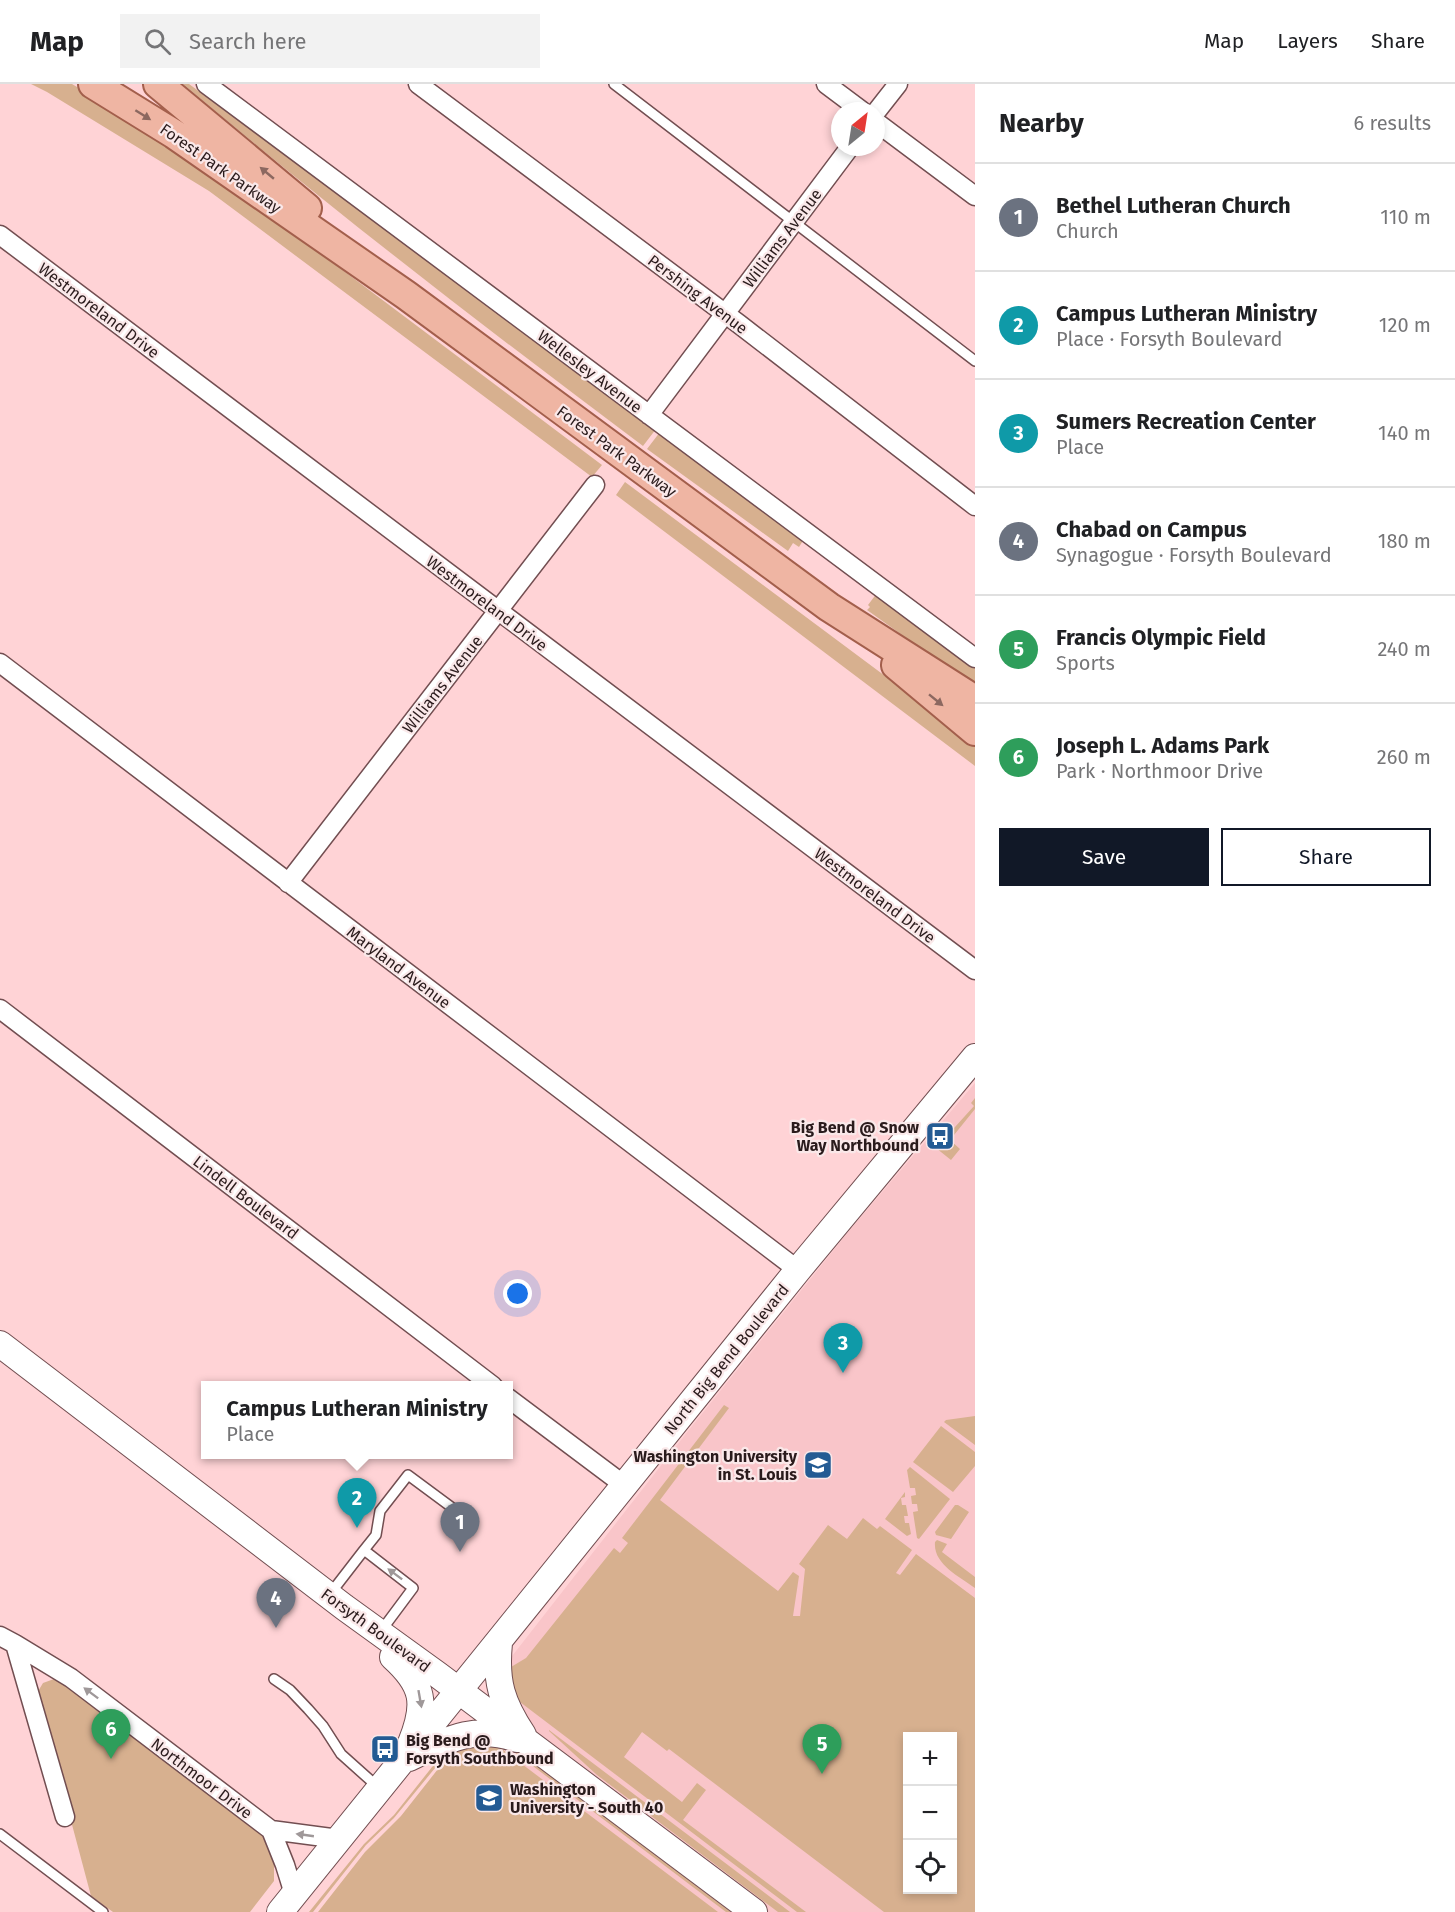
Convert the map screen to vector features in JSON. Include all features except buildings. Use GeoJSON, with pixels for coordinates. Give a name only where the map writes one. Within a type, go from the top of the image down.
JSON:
{"type":"FeatureCollection","features":[{"type":"Feature","properties":{"kind":"main road","name":"Forest Park Parkway"},"geometry":{"type":"LineString","coordinates":[[93,84],[174,134],[405,295],[829,607],[975,700]]}},
{"type":"Feature","properties":{"kind":"main road","name":"Forest Park Parkway"},"geometry":{"type":"LineString","coordinates":[[158,84],[291,194],[405,295]]}},
{"type":"Feature","properties":{"kind":"main road","name":"Forest Park Parkway"},"geometry":{"type":"LineString","coordinates":[[829,607],[934,699],[975,731]]}},
{"type":"Feature","properties":{"kind":"main road","name":"North Big Bend Boulevard"},"geometry":{"type":"LineString","coordinates":[[287,1903],[381,1790],[798,1270],[974,1060]]}},
{"type":"Feature","properties":{"kind":"main road","name":"Forsyth Boulevard"},"geometry":{"type":"LineString","coordinates":[[0,1344],[336,1602],[754,1912]]}},
{"type":"Feature","properties":{"kind":"main road"},"geometry":{"type":"LineString","coordinates":[[336,1602],[415,1680],[421,1697],[421,1718],[405,1760]]}},
{"type":"Feature","properties":{"kind":"main road"},"geometry":{"type":"LineString","coordinates":[[498,1643],[498,1681],[509,1711],[528,1743]]}},
{"type":"Feature","properties":{"kind":"main road"},"geometry":{"type":"LineString","coordinates":[[405,1760],[448,1740],[477,1732],[493,1732],[528,1743]]}},
{"type":"Feature","properties":{"kind":"street","name":"Wellesley Avenue"},"geometry":{"type":"LineString","coordinates":[[206,84],[975,658]]}},
{"type":"Feature","properties":{"kind":"street","name":"Pershing Avenue"},"geometry":{"type":"LineString","coordinates":[[418,84],[975,506]]}},
{"type":"Feature","properties":{"kind":"street"},"geometry":{"type":"LineString","coordinates":[[826,84],[850,102]]}},
{"type":"Feature","properties":{"kind":"street"},"geometry":{"type":"LineString","coordinates":[[884,102],[898,84]]}},
{"type":"Feature","properties":{"kind":"street"},"geometry":{"type":"LineString","coordinates":[[885,129],[975,196]]}},
{"type":"Feature","properties":{"kind":"street","name":"Williams Avenue"},"geometry":{"type":"LineString","coordinates":[[649,415],[843,156]]}},
{"type":"Feature","properties":{"kind":"street","name":"Westmoreland Drive"},"geometry":{"type":"LineString","coordinates":[[0,235],[975,970]]}},
{"type":"Feature","properties":{"kind":"street","name":"Williams Avenue"},"geometry":{"type":"LineString","coordinates":[[288,883],[595,485]]}},
{"type":"Feature","properties":{"kind":"street","name":"Maryland Avenue"},"geometry":{"type":"LineString","coordinates":[[0,663],[798,1270]]}},
{"type":"Feature","properties":{"kind":"street","name":"Lindell Boulevard"},"geometry":{"type":"LineString","coordinates":[[0,1009],[486,1381]]}},
{"type":"Feature","properties":{"kind":"street"},"geometry":{"type":"LineString","coordinates":[[513,1402],[624,1485]]}},
{"type":"Feature","properties":{"kind":"street","name":"Northmoor Drive"},"geometry":{"type":"LineString","coordinates":[[7,1640],[65,1817]]}},
{"type":"Feature","properties":{"kind":"street","name":"Northmoor Drive"},"geometry":{"type":"LineString","coordinates":[[7,1640],[71,1678],[271,1830],[339,1839]]}},
{"type":"Feature","properties":{"kind":"street"},"geometry":{"type":"LineString","coordinates":[[271,1830],[285,1865],[287,1903]]}},
{"type":"Feature","properties":{"kind":"lane"},"geometry":{"type":"LineString","coordinates":[[614,84],[975,361]]}},
{"type":"Feature","properties":{"kind":"lane"},"geometry":{"type":"LineString","coordinates":[[336,1602],[364,1550],[376,1535],[380,1511],[408,1475],[462,1515]]}},
{"type":"Feature","properties":{"kind":"lane"},"geometry":{"type":"LineString","coordinates":[[364,1550],[413,1587],[379,1633]]}},
{"type":"Feature","properties":{"kind":"lane"},"geometry":{"type":"LineString","coordinates":[[274,1678],[290,1690],[323,1726],[341,1754],[381,1790]]}},
{"type":"Feature","properties":{"kind":"lane"},"geometry":{"type":"LineString","coordinates":[[0,1834],[103,1912]]}},
{"type":"Feature","properties":{"kind":"shaded area"},"geometry":{"type":"Polygon","coordinates":[[[31,84],[72,84],[248,199],[602,465],[592,477],[209,191],[31,84]]]}},
{"type":"Feature","properties":{"kind":"shaded area"},"geometry":{"type":"Polygon","coordinates":[[[183,84],[189,84],[656,429],[643,446],[410,268],[183,84]]]}},
{"type":"Feature","properties":{"kind":"shaded area"},"geometry":{"type":"Polygon","coordinates":[[[660,432],[804,539],[799,547],[793,543],[788,551],[647,449],[660,432]]]}},
{"type":"Feature","properties":{"kind":"shaded area"},"geometry":{"type":"Polygon","coordinates":[[[625,482],[975,743],[975,766],[616,495],[625,482]]]}},
{"type":"Feature","properties":{"kind":"shaded area"},"geometry":{"type":"Polygon","coordinates":[[[877,593],[975,666],[975,687],[867,610],[877,593]]]}},
{"type":"Feature","properties":{"kind":"shaded area","name":"Washington University in St. Louis"},"geometry":{"type":"Polygon","coordinates":[[[975,1083],[975,1912],[319,1912],[477,1723],[505,1665],[688,1431],[849,1231],[975,1083]]]}},
{"type":"Feature","properties":{"kind":"shaded area"},"geometry":{"type":"Polygon","coordinates":[[[975,1098],[975,1109],[950,1140],[960,1149],[951,1160],[936,1148],[974,1106],[971,1103],[975,1098]]]}},
{"type":"Feature","properties":{"kind":"shaded area"},"geometry":{"type":"Polygon","coordinates":[[[724,1405],[729,1408],[660,1500],[778,1591],[793,1572],[799,1576],[793,1616],[800,1616],[805,1569],[799,1564],[828,1525],[847,1539],[863,1518],[877,1529],[880,1526],[912,1550],[896,1573],[900,1575],[916,1554],[975,1598],[975,1912],[884,1912],[669,1749],[667,1751],[642,1732],[624,1757],[682,1802],[697,1783],[706,1790],[683,1820],[806,1912],[797,1912],[516,1699],[508,1671],[526,1658],[614,1548],[620,1553],[628,1543],[622,1538],[724,1405]]]}},
{"type":"Feature","properties":{"kind":"shaded area"},"geometry":{"type":"Polygon","coordinates":[[[975,1416],[975,1445],[944,1422],[946,1420],[975,1416]]]}},
{"type":"Feature","properties":{"kind":"shaded area"},"geometry":{"type":"Polygon","coordinates":[[[941,1426],[975,1452],[975,1466],[953,1492],[913,1462],[941,1426]]]}},
{"type":"Feature","properties":{"kind":"shaded area"},"geometry":{"type":"Polygon","coordinates":[[[910,1467],[950,1499],[919,1539],[913,1512],[918,1511],[917,1504],[912,1504],[911,1496],[916,1495],[915,1488],[910,1488],[907,1470],[910,1467]]]}},
{"type":"Feature","properties":{"kind":"shaded area"},"geometry":{"type":"Polygon","coordinates":[[[905,1492],[905,1497],[901,1498],[902,1505],[906,1505],[908,1516],[904,1516],[905,1523],[909,1523],[911,1534],[907,1536],[885,1519],[905,1492]]]}},
{"type":"Feature","properties":{"kind":"shaded area"},"geometry":{"type":"Polygon","coordinates":[[[955,1505],[969,1512],[951,1539],[936,1535],[935,1532],[955,1505]]]}},
{"type":"Feature","properties":{"kind":"shaded area"},"geometry":{"type":"Polygon","coordinates":[[[937,1540],[947,1544],[942,1552],[975,1577],[975,1588],[948,1569],[938,1557],[935,1550],[937,1540]]]}},
{"type":"Feature","properties":{"kind":"shaded area"},"geometry":{"type":"Polygon","coordinates":[[[54,1679],[68,1682],[267,1838],[274,1859],[274,1881],[250,1912],[113,1912],[91,1896],[37,1693],[43,1683],[54,1679]]]}},
{"type":"Feature","properties":{"kind":"shaded area"},"geometry":{"type":"Polygon","coordinates":[[[549,1731],[790,1912],[778,1912],[597,1775],[549,1731]]]}},
{"type":"Feature","properties":{"kind":"shaded area","name":"Washington University - South 40"},"geometry":{"type":"Polygon","coordinates":[[[477,1743],[502,1749],[718,1912],[318,1912],[365,1852],[401,1816],[449,1755],[477,1743]]]}},
{"type":"Feature","properties":{"kind":"shaded area"},"geometry":{"type":"Polygon","coordinates":[[[509,1748],[517,1750],[731,1912],[726,1912],[509,1748]]]}},
{"type":"Feature","properties":{"kind":"shaded area"},"geometry":{"type":"Polygon","coordinates":[[[449,1751],[394,1818],[366,1845],[313,1912],[309,1912],[364,1844],[394,1815],[436,1762],[449,1751]]]}},
{"type":"Feature","properties":{"kind":"place","name":"Big Bend @ Snow Way Northbound"},"geometry":{"type":"Point","coordinates":[940,1136]}},
{"type":"Feature","properties":{"kind":"place","name":"Sumers Recreation Center"},"geometry":{"type":"Point","coordinates":[843,1373]}},
{"type":"Feature","properties":{"kind":"place","name":"Washington University in St. Louis"},"geometry":{"type":"Point","coordinates":[818,1465]}},
{"type":"Feature","properties":{"kind":"place","name":"Campus Lutheran Ministry"},"geometry":{"type":"Point","coordinates":[357,1528]}},
{"type":"Feature","properties":{"kind":"place","name":"Bethel Lutheran Church"},"geometry":{"type":"Point","coordinates":[460,1552]}},
{"type":"Feature","properties":{"kind":"place","name":"Chabad on Campus"},"geometry":{"type":"Point","coordinates":[276,1628]}},
{"type":"Feature","properties":{"kind":"place","name":"Big Bend @ Forsyth Southbound"},"geometry":{"type":"Point","coordinates":[385,1749]}},
{"type":"Feature","properties":{"kind":"place","name":"Joseph L. Adams Park"},"geometry":{"type":"Point","coordinates":[111,1759]}},
{"type":"Feature","properties":{"kind":"place","name":"Francis Olympic Field"},"geometry":{"type":"Point","coordinates":[822,1774]}},
{"type":"Feature","properties":{"kind":"place","name":"Washington University - South 40"},"geometry":{"type":"Point","coordinates":[489,1798]}}]}
